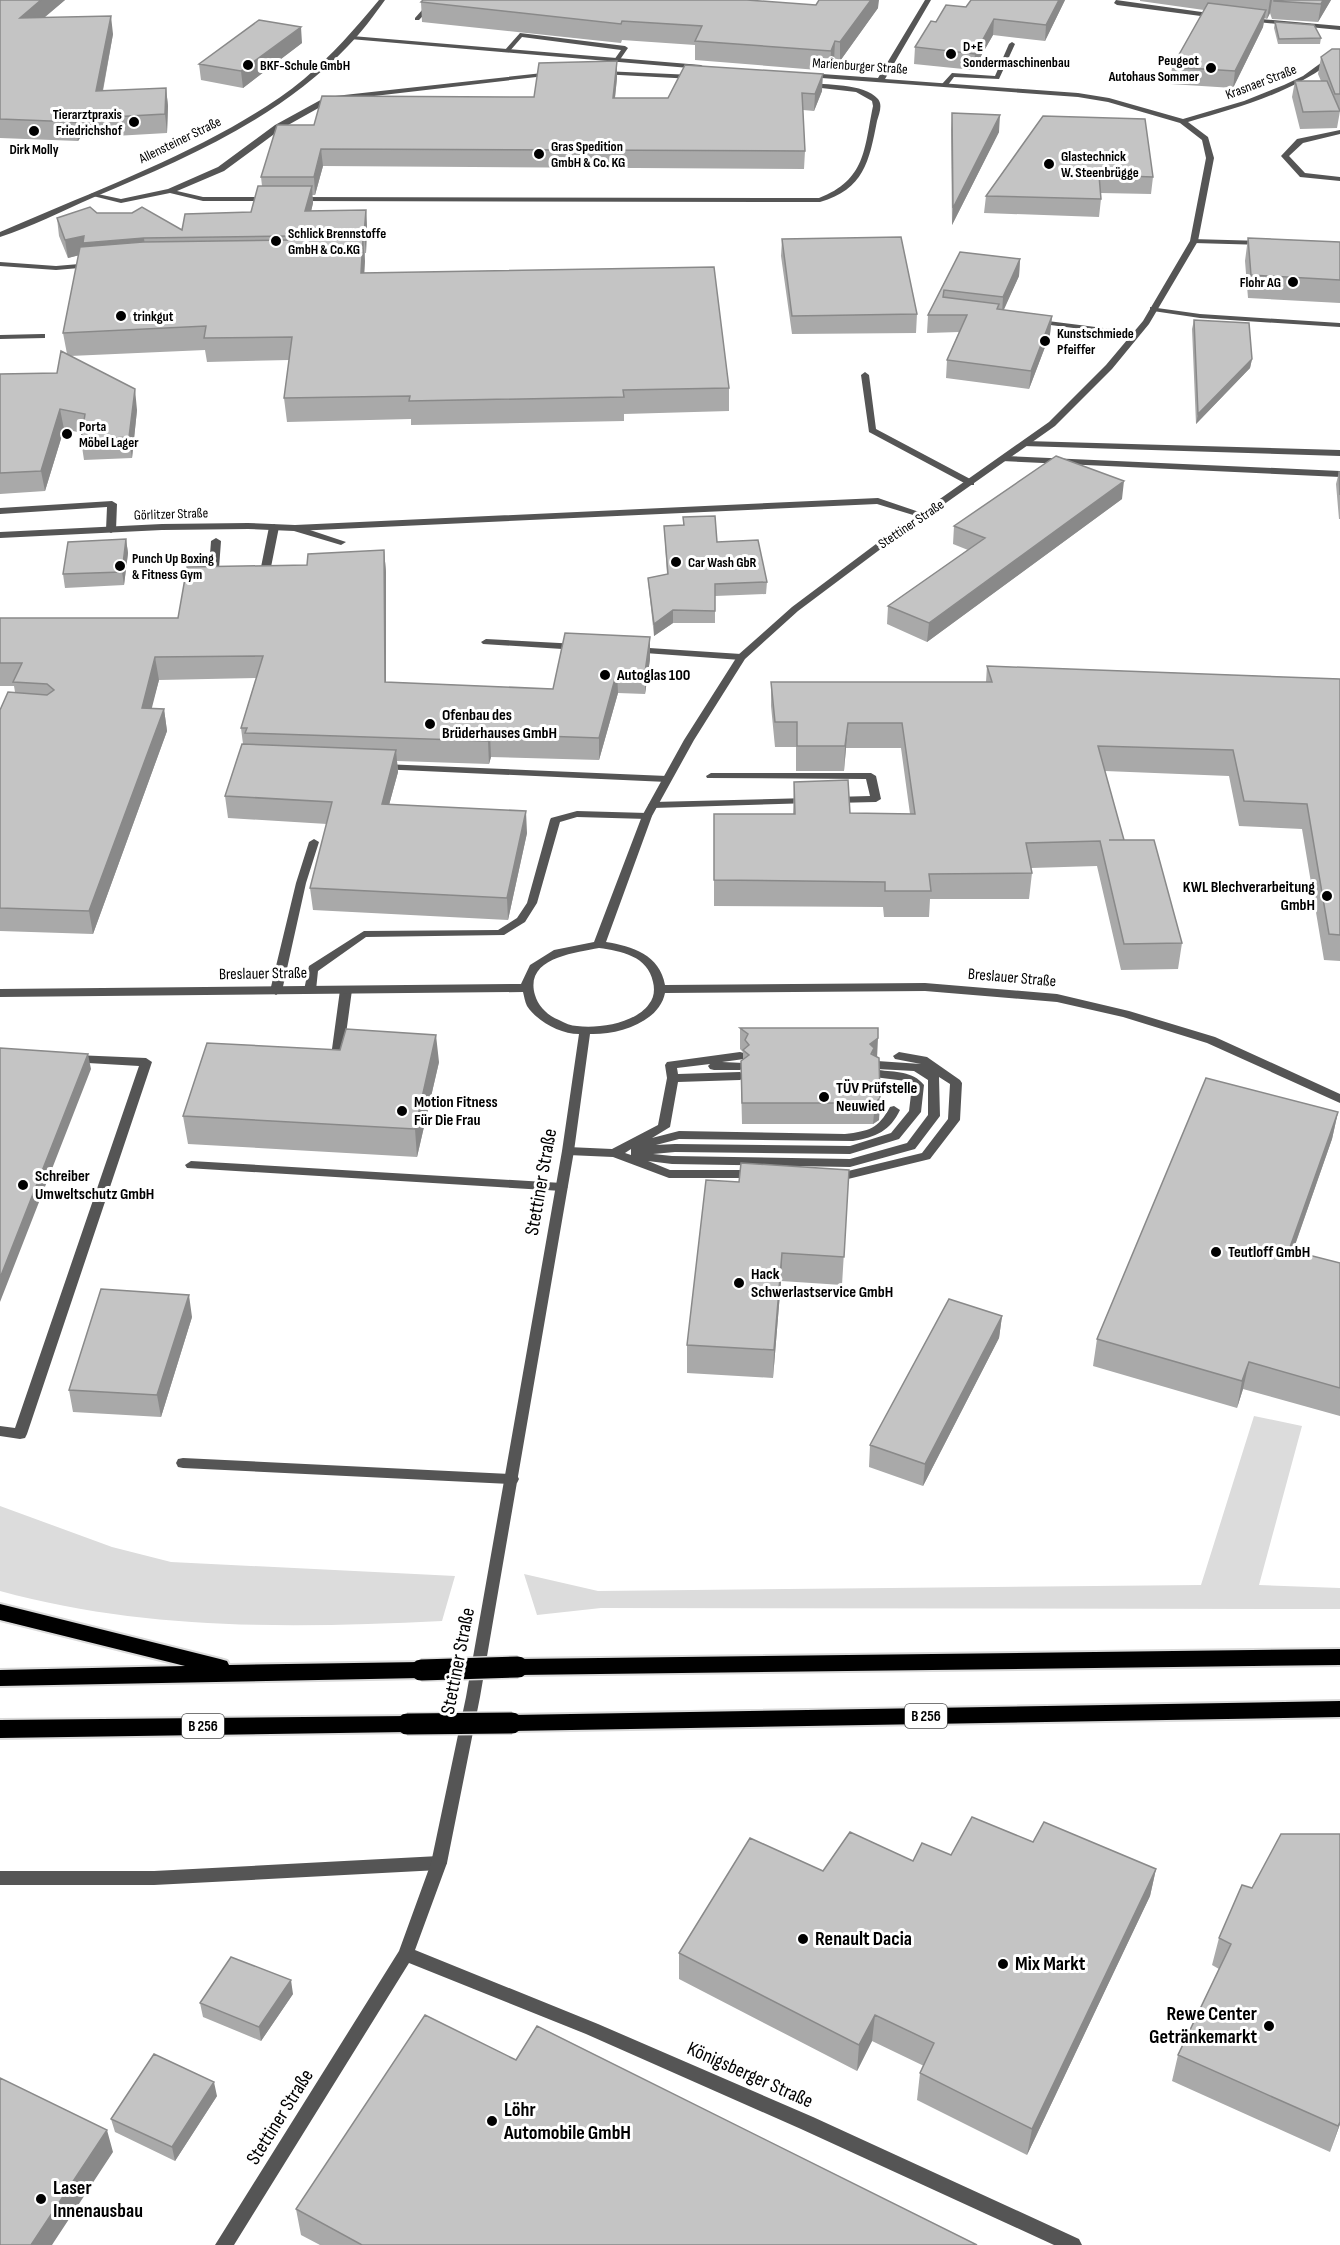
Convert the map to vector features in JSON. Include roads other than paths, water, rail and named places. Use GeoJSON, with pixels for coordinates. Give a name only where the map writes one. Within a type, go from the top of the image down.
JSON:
{"type":"FeatureCollection","features":[{"type":"Feature","properties":{"kind":"highway"},"geometry":{"type":"LineString","coordinates":[[0,1612],[242,1672]]}},
{"type":"Feature","properties":{"kind":"highway"},"geometry":{"type":"LineString","coordinates":[[0,1678],[518,1667],[1340,1657]]}},
{"type":"Feature","properties":{"kind":"highway","name":"B 256"},"geometry":{"type":"LineString","coordinates":[[0,1729],[1340,1709]]}},
{"type":"Feature","properties":{"kind":"street","name":"Allensteiner Straße"},"geometry":{"type":"LineString","coordinates":[[0,235],[93,195],[231,130],[300,85],[352,38],[382,0]]}},
{"type":"Feature","properties":{"kind":"street"},"geometry":{"type":"LineString","coordinates":[[417,19],[435,0]]}},
{"type":"Feature","properties":{"kind":"street"},"geometry":{"type":"LineString","coordinates":[[881,79],[928,0]]}},
{"type":"Feature","properties":{"kind":"street"},"geometry":{"type":"LineString","coordinates":[[1120,0],[1118,3],[1220,16]]}},
{"type":"Feature","properties":{"kind":"street"},"geometry":{"type":"LineString","coordinates":[[1242,20],[1340,28]]}},
{"type":"Feature","properties":{"kind":"street"},"geometry":{"type":"LineString","coordinates":[[507,51],[520,35],[625,48],[617,60]]}},
{"type":"Feature","properties":{"kind":"street"},"geometry":{"type":"LineString","coordinates":[[352,38],[708,67]]}},
{"type":"Feature","properties":{"kind":"street"},"geometry":{"type":"LineString","coordinates":[[946,84],[952,75],[996,78],[1012,44]]}},
{"type":"Feature","properties":{"kind":"street","name":"Krasnaer Straße"},"geometry":{"type":"LineString","coordinates":[[1184,121],[1278,91],[1301,81],[1329,62],[1340,51]]}},
{"type":"Feature","properties":{"kind":"street"},"geometry":{"type":"LineString","coordinates":[[1329,62],[1340,62]]}},
{"type":"Feature","properties":{"kind":"street"},"geometry":{"type":"LineString","coordinates":[[596,73],[697,77]]}},
{"type":"Feature","properties":{"kind":"street"},"geometry":{"type":"LineString","coordinates":[[93,195],[108,200],[133,201],[170,191],[221,169],[278,127],[329,99],[525,76],[565,74]]}},
{"type":"Feature","properties":{"kind":"street","name":"Marienburger Straße"},"geometry":{"type":"LineString","coordinates":[[801,74],[946,84],[1109,100],[1184,121]]}},
{"type":"Feature","properties":{"kind":"street"},"geometry":{"type":"LineString","coordinates":[[286,199],[820,200],[845,191],[862,172],[877,106],[875,100],[858,90],[801,85]]}},
{"type":"Feature","properties":{"kind":"street","name":"Stettiner Straße"},"geometry":{"type":"LineString","coordinates":[[599,945],[650,811],[741,657],[795,609],[1052,424],[1093,383],[1153,309],[1194,241],[1210,158],[1205,139],[1184,121]]}},
{"type":"Feature","properties":{"kind":"street"},"geometry":{"type":"LineString","coordinates":[[1340,132],[1300,141],[1285,156],[1303,175],[1340,179]]}},
{"type":"Feature","properties":{"kind":"street"},"geometry":{"type":"LineString","coordinates":[[170,191],[203,199],[274,199]]}},
{"type":"Feature","properties":{"kind":"street"},"geometry":{"type":"LineString","coordinates":[[1194,241],[1273,243]]}},
{"type":"Feature","properties":{"kind":"street"},"geometry":{"type":"LineString","coordinates":[[0,264],[56,268],[100,264]]}},
{"type":"Feature","properties":{"kind":"street"},"geometry":{"type":"LineString","coordinates":[[1153,309],[1211,317],[1340,325]]}},
{"type":"Feature","properties":{"kind":"street"},"geometry":{"type":"LineString","coordinates":[[1027,321],[1135,334]]}},
{"type":"Feature","properties":{"kind":"street"},"geometry":{"type":"LineString","coordinates":[[0,337],[42,336]]}},
{"type":"Feature","properties":{"kind":"street"},"geometry":{"type":"LineString","coordinates":[[865,375],[872,430],[970,483]]}},
{"type":"Feature","properties":{"kind":"street"},"geometry":{"type":"LineString","coordinates":[[1026,444],[1340,453]]}},
{"type":"Feature","properties":{"kind":"street"},"geometry":{"type":"LineString","coordinates":[[1005,459],[1340,474]]}},
{"type":"Feature","properties":{"kind":"street"},"geometry":{"type":"LineString","coordinates":[[296,528],[878,501],[923,515]]}},
{"type":"Feature","properties":{"kind":"street"},"geometry":{"type":"LineString","coordinates":[[0,511],[112,504],[111,530]]}},
{"type":"Feature","properties":{"kind":"street"},"geometry":{"type":"LineString","coordinates":[[253,583],[263,582],[274,527]]}},
{"type":"Feature","properties":{"kind":"street","name":"Görlitzer Straße"},"geometry":{"type":"LineString","coordinates":[[0,535],[274,527],[296,528],[341,542]]}},
{"type":"Feature","properties":{"kind":"street"},"geometry":{"type":"LineString","coordinates":[[216,541],[213,583],[223,583]]}},
{"type":"Feature","properties":{"kind":"street"},"geometry":{"type":"LineString","coordinates":[[486,642],[590,648]]}},
{"type":"Feature","properties":{"kind":"street"},"geometry":{"type":"LineString","coordinates":[[625,650],[741,657]]}},
{"type":"Feature","properties":{"kind":"street"},"geometry":{"type":"LineString","coordinates":[[370,767],[667,779]]}},
{"type":"Feature","properties":{"kind":"street"},"geometry":{"type":"LineString","coordinates":[[310,990],[313,969],[364,934],[500,933],[521,920],[532,903],[555,820],[577,814],[876,799],[871,776],[711,776]]}},
{"type":"Feature","properties":{"kind":"street"},"geometry":{"type":"LineString","coordinates":[[276,991],[301,883],[314,842]]}},
{"type":"Feature","properties":{"kind":"street"},"geometry":{"type":"LineString","coordinates":[[599,945],[637,954],[655,970],[662,989],[657,1003],[646,1016],[628,1025],[608,1030],[585,1031],[566,1028],[542,1017],[528,1001],[525,988],[529,974],[540,962],[557,952],[577,946],[599,945]]}},
{"type":"Feature","properties":{"kind":"street","name":"Breslauer Straße"},"geometry":{"type":"LineString","coordinates":[[662,989],[925,987],[1057,998],[1125,1014],[1211,1040],[1340,1099]]}},
{"type":"Feature","properties":{"kind":"street","name":"Breslauer Straße"},"geometry":{"type":"LineString","coordinates":[[0,993],[525,988]]}},
{"type":"Feature","properties":{"kind":"street"},"geometry":{"type":"LineString","coordinates":[[338,1049],[346,990]]}},
{"type":"Feature","properties":{"kind":"street","name":"Stettiner Straße"},"geometry":{"type":"LineString","coordinates":[[224,2245],[406,1954],[439,1863],[474,1697],[568,1151],[585,1031]]}},
{"type":"Feature","properties":{"kind":"street"},"geometry":{"type":"LineString","coordinates":[[614,1153],[669,1174],[848,1175],[926,1156],[954,1120],[956,1083],[923,1060],[899,1056]]}},
{"type":"Feature","properties":{"kind":"street"},"geometry":{"type":"LineString","coordinates":[[0,1431],[20,1434],[146,1062],[56,1058]]}},
{"type":"Feature","properties":{"kind":"street"},"geometry":{"type":"LineString","coordinates":[[672,1072],[740,1066],[672,1072]]}},
{"type":"Feature","properties":{"kind":"street"},"geometry":{"type":"LineString","coordinates":[[568,1151],[614,1153],[672,1160],[850,1163],[911,1146],[934,1116],[934,1078],[917,1067],[884,1074],[909,1078],[918,1085],[915,1112],[895,1136],[850,1150],[675,1148],[614,1153]]}},
{"type":"Feature","properties":{"kind":"street"},"geometry":{"type":"LineString","coordinates":[[614,1153],[664,1127],[672,1072]]}},
{"type":"Feature","properties":{"kind":"street"},"geometry":{"type":"LineString","coordinates":[[614,1153],[679,1135],[846,1138],[873,1134],[890,1122],[894,1110]]}},
{"type":"Feature","properties":{"kind":"street"},"geometry":{"type":"LineString","coordinates":[[190,1165],[562,1187]]}},
{"type":"Feature","properties":{"kind":"street"},"geometry":{"type":"LineString","coordinates":[[183,1463],[512,1479]]}},
{"type":"Feature","properties":{"kind":"street"},"geometry":{"type":"LineString","coordinates":[[0,1878],[154,1878],[439,1863]]}},
{"type":"Feature","properties":{"kind":"street","name":"Königsberger Straße"},"geometry":{"type":"LineString","coordinates":[[406,1954],[592,2029],[818,2128],[1073,2245]]}},
{"type":"Feature","properties":{"kind":"place","name":"D+E Sondermaschinenbau"},"geometry":{"type":"Point","coordinates":[951,54]}},
{"type":"Feature","properties":{"kind":"place","name":"BKF-Schule GmbH"},"geometry":{"type":"Point","coordinates":[248,65]}},
{"type":"Feature","properties":{"kind":"place","name":"Peugeot Autohaus Sommer"},"geometry":{"type":"Point","coordinates":[1211,68]}},
{"type":"Feature","properties":{"kind":"place","name":"Tierarztpraxis Friedrichshof"},"geometry":{"type":"Point","coordinates":[134,122]}},
{"type":"Feature","properties":{"kind":"place","name":"Dirk Molly"},"geometry":{"type":"Point","coordinates":[34,131]}},
{"type":"Feature","properties":{"kind":"place","name":"Gras Spedition GmbH & Co. KG"},"geometry":{"type":"Point","coordinates":[539,154]}},
{"type":"Feature","properties":{"kind":"place","name":"Glastechnick W. Steenbrügge"},"geometry":{"type":"Point","coordinates":[1049,164]}},
{"type":"Feature","properties":{"kind":"place","name":"Schlick Brennstoffe GmbH & Co.KG"},"geometry":{"type":"Point","coordinates":[276,241]}},
{"type":"Feature","properties":{"kind":"place","name":"Flohr AG"},"geometry":{"type":"Point","coordinates":[1293,282]}},
{"type":"Feature","properties":{"kind":"place","name":"trinkgut"},"geometry":{"type":"Point","coordinates":[121,316]}},
{"type":"Feature","properties":{"kind":"place","name":"Kunstschmiede Pfeiffer"},"geometry":{"type":"Point","coordinates":[1045,341]}},
{"type":"Feature","properties":{"kind":"place","name":"Porta Möbel Lager"},"geometry":{"type":"Point","coordinates":[67,434]}},
{"type":"Feature","properties":{"kind":"place","name":"Car Wash GbR"},"geometry":{"type":"Point","coordinates":[676,562]}},
{"type":"Feature","properties":{"kind":"place","name":"Punch Up Boxing & Fitness Gym"},"geometry":{"type":"Point","coordinates":[120,566]}},
{"type":"Feature","properties":{"kind":"place","name":"Autoglas 100"},"geometry":{"type":"Point","coordinates":[605,675]}},
{"type":"Feature","properties":{"kind":"place","name":"Ofenbau des Brüderhauses GmbH"},"geometry":{"type":"Point","coordinates":[430,724]}},
{"type":"Feature","properties":{"kind":"place","name":"KWL Blechverarbeitung GmbH"},"geometry":{"type":"Point","coordinates":[1327,896]}},
{"type":"Feature","properties":{"kind":"place","name":"TÜV Prüfstelle Neuwied"},"geometry":{"type":"Point","coordinates":[824,1097]}},
{"type":"Feature","properties":{"kind":"place","name":"Motion Fitness Für Die Frau"},"geometry":{"type":"Point","coordinates":[402,1111]}},
{"type":"Feature","properties":{"kind":"place","name":"Schreiber Umweltschutz GmbH"},"geometry":{"type":"Point","coordinates":[23,1185]}},
{"type":"Feature","properties":{"kind":"place","name":"Teutloff GmbH"},"geometry":{"type":"Point","coordinates":[1216,1252]}},
{"type":"Feature","properties":{"kind":"place","name":"Hack Schwerlastservice GmbH"},"geometry":{"type":"Point","coordinates":[739,1283]}},
{"type":"Feature","properties":{"kind":"place","name":"Renault Dacia"},"geometry":{"type":"Point","coordinates":[803,1939]}},
{"type":"Feature","properties":{"kind":"place","name":"Mix Markt"},"geometry":{"type":"Point","coordinates":[1003,1964]}},
{"type":"Feature","properties":{"kind":"place","name":"Rewe Center Getränkemarkt"},"geometry":{"type":"Point","coordinates":[1269,2026]}},
{"type":"Feature","properties":{"kind":"place","name":"Löhr Automobile GmbH"},"geometry":{"type":"Point","coordinates":[492,2121]}},
{"type":"Feature","properties":{"kind":"place","name":"Laser Innenausbau"},"geometry":{"type":"Point","coordinates":[41,2199]}}]}
